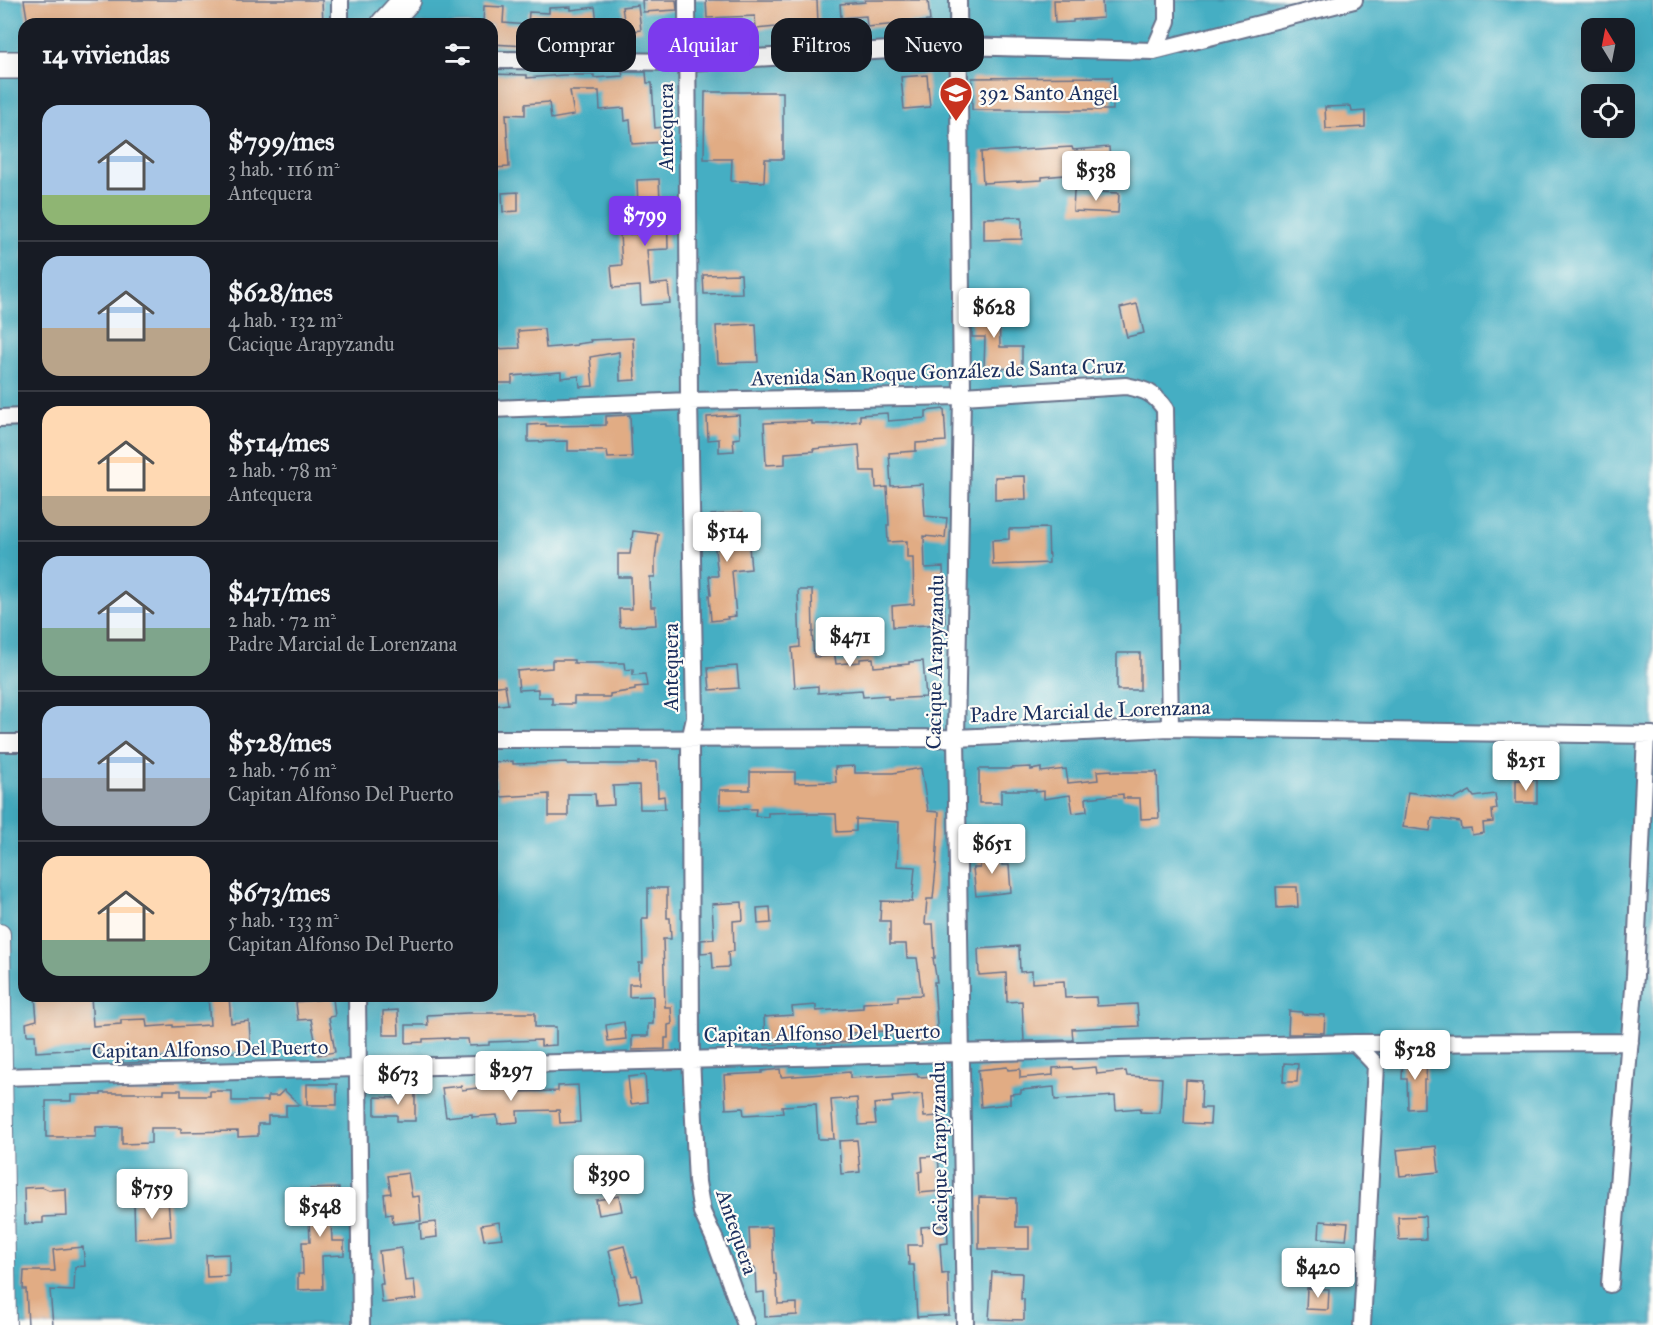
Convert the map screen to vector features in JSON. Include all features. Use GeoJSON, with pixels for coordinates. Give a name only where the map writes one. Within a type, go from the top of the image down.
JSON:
{"type":"FeatureCollection","features":[{"type":"Feature","properties":{"kind":"highway"},"geometry":{"type":"LineString","coordinates":[[390,18],[407,0]]}},
{"type":"Feature","properties":{"kind":"highway"},"geometry":{"type":"LineString","coordinates":[[0,66],[18,66]]}},
{"type":"Feature","properties":{"kind":"street"},"geometry":{"type":"LineString","coordinates":[[339,0],[340,18]]}},
{"type":"Feature","properties":{"kind":"street","name":"Antequera"},"geometry":{"type":"LineString","coordinates":[[687,0],[687,18]]}},
{"type":"Feature","properties":{"kind":"street","name":"Cacique Arapyzandu"},"geometry":{"type":"LineString","coordinates":[[958,0],[958,18]]}},
{"type":"Feature","properties":{"kind":"street"},"geometry":{"type":"LineString","coordinates":[[1154,51],[1167,21],[1167,0]]}},
{"type":"Feature","properties":{"kind":"street"},"geometry":{"type":"LineString","coordinates":[[984,47],[1154,51],[1354,0]]}},
{"type":"Feature","properties":{"kind":"street"},"geometry":{"type":"LineString","coordinates":[[759,58],[884,50]]}},
{"type":"Feature","properties":{"kind":"street"},"geometry":{"type":"LineString","coordinates":[[498,60],[648,62]]}},
{"type":"Feature","properties":{"kind":"street","name":"Antequera"},"geometry":{"type":"LineString","coordinates":[[688,72],[689,401],[695,718],[690,740],[692,1058],[697,1182],[702,1212],[715,1240],[746,1325]]}},
{"type":"Feature","properties":{"kind":"street","name":"Cacique Arapyzandu"},"geometry":{"type":"LineString","coordinates":[[958,72],[962,396],[956,738],[965,1325]]}},
{"type":"Feature","properties":{"kind":"street","name":"Avenida San Roque González de Santa Cruz"},"geometry":{"type":"LineString","coordinates":[[498,409],[689,401],[962,396],[1126,386],[1141,389],[1156,397],[1165,409],[1170,729]]}},
{"type":"Feature","properties":{"kind":"street"},"geometry":{"type":"LineString","coordinates":[[0,418],[18,417]]}},
{"type":"Feature","properties":{"kind":"street","name":"Padre Marcial de Lorenzana"},"geometry":{"type":"LineString","coordinates":[[498,739],[956,738],[1170,729],[1650,736]]}},
{"type":"Feature","properties":{"kind":"street"},"geometry":{"type":"LineString","coordinates":[[1610,1284],[1635,976],[1650,736]]}},
{"type":"Feature","properties":{"kind":"street"},"geometry":{"type":"LineString","coordinates":[[0,743],[18,742]]}},
{"type":"Feature","properties":{"kind":"street"},"geometry":{"type":"LineString","coordinates":[[0,934],[6,1325]]}},
{"type":"Feature","properties":{"kind":"street"},"geometry":{"type":"LineString","coordinates":[[357,1002],[360,1325]]}},
{"type":"Feature","properties":{"kind":"street","name":"Capitan Alfonso Del Puerto"},"geometry":{"type":"LineString","coordinates":[[1,1077],[1355,1043],[1630,1042]]}},
{"type":"Feature","properties":{"kind":"street"},"geometry":{"type":"LineString","coordinates":[[1355,1043],[1376,1065],[1362,1325]]}},
{"type":"Feature","properties":{"kind":"water"},"geometry":{"type":"Polygon","coordinates":[[[0,0],[1653,0],[1653,1325],[0,1325],[0,0]]]}},
{"type":"Feature","properties":{"kind":"building"},"geometry":{"type":"Polygon","coordinates":[[[24,0],[322,0],[323,18],[27,18],[24,0]]]}},
{"type":"Feature","properties":{"kind":"building"},"geometry":{"type":"Polygon","coordinates":[[[642,0],[676,0],[677,10],[643,12],[642,0]]]}},
{"type":"Feature","properties":{"kind":"building"},"geometry":{"type":"Polygon","coordinates":[[[706,0],[817,0],[818,18],[771,18],[771,28],[759,29],[759,18],[755,16],[707,18],[706,0]]]}},
{"type":"Feature","properties":{"kind":"building"},"geometry":{"type":"Polygon","coordinates":[[[865,0],[928,0],[930,18],[884,18],[884,25],[872,27],[872,18],[866,18],[866,16],[841,18],[840,4],[865,2],[865,0]]]}},
{"type":"Feature","properties":{"kind":"building"},"geometry":{"type":"Polygon","coordinates":[[[1054,0],[1102,0],[1103,18],[1055,23],[1054,0]]]}},
{"type":"Feature","properties":{"kind":"building"},"geometry":{"type":"Polygon","coordinates":[[[638,5],[641,30],[636,31],[636,18],[624,18],[622,7],[638,5]]]}},
{"type":"Feature","properties":{"kind":"building"},"geometry":{"type":"Polygon","coordinates":[[[484,6],[504,7],[503,23],[516,24],[516,45],[498,44],[498,18],[483,18],[484,6]]]}},
{"type":"Feature","properties":{"kind":"building"},"geometry":{"type":"Polygon","coordinates":[[[571,7],[571,10],[595,7],[596,18],[529,18],[529,12],[549,13],[549,8],[571,7]]]}},
{"type":"Feature","properties":{"kind":"building"},"geometry":{"type":"Polygon","coordinates":[[[622,72],[646,72],[647,83],[652,83],[655,128],[663,127],[664,142],[632,144],[630,120],[625,121],[624,108],[600,110],[599,91],[570,91],[574,115],[551,119],[549,102],[525,104],[525,115],[506,114],[509,167],[498,168],[498,74],[527,75],[527,78],[594,75],[594,78],[623,76],[622,72]]]}},
{"type":"Feature","properties":{"kind":"building"},"geometry":{"type":"Polygon","coordinates":[[[927,75],[930,107],[904,109],[901,77],[927,75]]]}},
{"type":"Feature","properties":{"kind":"building"},"geometry":{"type":"Polygon","coordinates":[[[1112,77],[1113,110],[972,110],[972,78],[1112,77]]]}},
{"type":"Feature","properties":{"kind":"building"},"geometry":{"type":"Polygon","coordinates":[[[705,92],[783,92],[783,159],[765,159],[764,182],[731,181],[732,159],[704,159],[705,92]]]}},
{"type":"Feature","properties":{"kind":"building"},"geometry":{"type":"Polygon","coordinates":[[[1351,106],[1352,112],[1365,111],[1365,127],[1326,129],[1325,107],[1351,106]]]}},
{"type":"Feature","properties":{"kind":"building"},"geometry":{"type":"Polygon","coordinates":[[[1072,147],[1073,150],[1109,147],[1111,171],[1042,177],[1042,180],[983,183],[981,152],[1072,147]]]}},
{"type":"Feature","properties":{"kind":"building"},"geometry":{"type":"Polygon","coordinates":[[[659,179],[660,201],[667,201],[668,249],[647,250],[650,285],[668,283],[670,303],[641,305],[640,286],[613,288],[611,266],[622,265],[620,235],[649,233],[647,208],[638,208],[637,180],[659,179]]]}},
{"type":"Feature","properties":{"kind":"building"},"geometry":{"type":"Polygon","coordinates":[[[1074,191],[1119,193],[1118,213],[1073,211],[1074,191]]]}},
{"type":"Feature","properties":{"kind":"building"},"geometry":{"type":"Polygon","coordinates":[[[518,192],[518,211],[503,212],[502,193],[518,192]]]}},
{"type":"Feature","properties":{"kind":"building"},"geometry":{"type":"Polygon","coordinates":[[[1022,217],[1022,239],[984,240],[984,218],[1022,217]]]}},
{"type":"Feature","properties":{"kind":"building"},"geometry":{"type":"Polygon","coordinates":[[[741,274],[742,293],[704,294],[703,275],[741,274]]]}},
{"type":"Feature","properties":{"kind":"building"},"geometry":{"type":"Polygon","coordinates":[[[1137,304],[1144,333],[1127,337],[1120,308],[1137,304]]]}},
{"type":"Feature","properties":{"kind":"building"},"geometry":{"type":"Polygon","coordinates":[[[972,305],[999,305],[1000,347],[1022,347],[1022,369],[984,368],[985,337],[972,337],[972,305]]]}},
{"type":"Feature","properties":{"kind":"building"},"geometry":{"type":"Polygon","coordinates":[[[756,324],[758,362],[718,363],[716,326],[756,324]]]}},
{"type":"Feature","properties":{"kind":"building"},"geometry":{"type":"Polygon","coordinates":[[[544,329],[546,348],[577,345],[591,342],[590,340],[633,338],[635,380],[620,381],[619,352],[590,357],[593,386],[580,387],[579,376],[561,378],[561,372],[512,376],[512,383],[498,383],[498,349],[520,348],[518,331],[544,329]]]}},
{"type":"Feature","properties":{"kind":"building"},"geometry":{"type":"Polygon","coordinates":[[[944,409],[946,441],[916,443],[916,451],[889,453],[891,486],[923,484],[925,516],[947,518],[945,538],[924,536],[925,568],[943,567],[945,624],[893,627],[892,606],[914,604],[913,558],[907,558],[907,541],[888,542],[887,487],[876,488],[875,471],[861,471],[859,445],[785,453],[785,464],[766,465],[764,423],[812,421],[812,424],[830,424],[860,421],[860,415],[887,413],[888,421],[926,418],[926,411],[944,409]]]}},
{"type":"Feature","properties":{"kind":"building"},"geometry":{"type":"Polygon","coordinates":[[[630,415],[632,457],[608,458],[607,451],[568,451],[568,441],[528,442],[528,425],[606,425],[606,416],[630,415]]]}},
{"type":"Feature","properties":{"kind":"building"},"geometry":{"type":"Polygon","coordinates":[[[739,415],[740,438],[733,439],[734,451],[719,452],[719,439],[708,440],[707,417],[739,415]]]}},
{"type":"Feature","properties":{"kind":"building"},"geometry":{"type":"Polygon","coordinates":[[[1025,476],[1026,499],[995,500],[995,477],[1025,476]]]}},
{"type":"Feature","properties":{"kind":"building"},"geometry":{"type":"Polygon","coordinates":[[[742,513],[745,546],[749,546],[751,569],[732,571],[736,616],[711,621],[709,576],[718,576],[711,515],[742,513]]]}},
{"type":"Feature","properties":{"kind":"building"},"geometry":{"type":"Polygon","coordinates":[[[1048,528],[1049,563],[993,565],[992,540],[1009,539],[1009,529],[1048,528]]]}},
{"type":"Feature","properties":{"kind":"building"},"geometry":{"type":"Polygon","coordinates":[[[633,531],[658,534],[655,577],[650,577],[651,607],[655,607],[656,625],[620,627],[619,609],[632,609],[631,577],[618,577],[618,554],[630,554],[633,531]]]}},
{"type":"Feature","properties":{"kind":"building"},"geometry":{"type":"Polygon","coordinates":[[[798,590],[812,590],[814,657],[835,656],[836,664],[860,662],[860,659],[873,658],[874,667],[923,661],[926,697],[888,699],[888,695],[863,697],[862,690],[818,693],[818,686],[795,688],[792,648],[800,647],[798,590]]]}},
{"type":"Feature","properties":{"kind":"building"},"geometry":{"type":"Polygon","coordinates":[[[1117,653],[1140,653],[1140,690],[1117,690],[1117,653]]]}},
{"type":"Feature","properties":{"kind":"building"},"geometry":{"type":"Polygon","coordinates":[[[552,660],[574,660],[574,663],[624,663],[625,670],[633,669],[633,675],[645,674],[647,686],[610,694],[610,697],[574,697],[574,704],[552,704],[552,697],[538,697],[538,689],[519,690],[517,671],[552,668],[552,660]]]}},
{"type":"Feature","properties":{"kind":"building"},"geometry":{"type":"Polygon","coordinates":[[[737,666],[739,688],[710,690],[708,668],[737,666]]]}},
{"type":"Feature","properties":{"kind":"building"},"geometry":{"type":"Polygon","coordinates":[[[505,685],[508,704],[498,705],[498,686],[505,685]]]}},
{"type":"Feature","properties":{"kind":"building"},"geometry":{"type":"Polygon","coordinates":[[[513,761],[513,764],[657,762],[658,797],[664,796],[665,809],[640,809],[639,785],[613,786],[614,805],[596,806],[595,794],[568,794],[568,816],[549,816],[549,794],[501,797],[498,791],[498,762],[513,761]]]}},
{"type":"Feature","properties":{"kind":"building"},"geometry":{"type":"Polygon","coordinates":[[[855,766],[855,773],[893,773],[921,768],[928,811],[939,812],[933,899],[927,899],[925,924],[933,924],[938,1039],[917,1041],[917,1031],[888,1033],[887,1031],[850,1033],[850,1042],[818,1044],[818,1035],[783,1037],[784,1044],[765,1045],[764,1017],[793,1015],[792,1007],[816,1005],[816,1011],[863,1008],[863,1003],[898,1001],[898,996],[922,995],[917,958],[907,958],[906,944],[890,944],[890,921],[880,921],[881,901],[912,902],[915,867],[897,866],[899,822],[856,819],[856,831],[837,832],[836,814],[768,813],[768,817],[755,816],[756,809],[720,809],[720,790],[750,790],[750,772],[795,772],[795,783],[836,782],[835,767],[855,766]]]}},
{"type":"Feature","properties":{"kind":"building"},"geometry":{"type":"Polygon","coordinates":[[[1031,767],[1031,770],[1041,768],[1041,772],[1066,769],[1068,783],[1098,780],[1097,771],[1157,772],[1159,818],[1141,819],[1140,798],[1123,798],[1123,794],[1086,798],[1087,811],[1073,813],[1070,795],[1044,799],[1044,791],[1036,792],[1036,790],[1001,790],[1001,803],[979,803],[979,769],[1031,767]]]}},
{"type":"Feature","properties":{"kind":"building"},"geometry":{"type":"Polygon","coordinates":[[[1516,780],[1537,780],[1537,803],[1516,803],[1516,780]]]}},
{"type":"Feature","properties":{"kind":"building"},"geometry":{"type":"Polygon","coordinates":[[[1470,791],[1474,797],[1495,794],[1497,809],[1492,810],[1493,822],[1483,823],[1484,833],[1472,835],[1471,828],[1461,829],[1460,822],[1432,818],[1430,831],[1403,827],[1408,792],[1455,799],[1470,791]]]}},
{"type":"Feature","properties":{"kind":"building"},"geometry":{"type":"Polygon","coordinates":[[[1001,852],[1002,865],[1009,865],[1011,892],[976,896],[973,868],[980,868],[979,854],[1001,852]]]}},
{"type":"Feature","properties":{"kind":"building"},"geometry":{"type":"Polygon","coordinates":[[[1276,887],[1297,887],[1298,907],[1277,908],[1276,887]]]}},
{"type":"Feature","properties":{"kind":"building"},"geometry":{"type":"Polygon","coordinates":[[[648,888],[667,888],[667,918],[670,918],[671,939],[663,939],[665,1007],[671,1007],[672,1024],[668,1025],[665,1049],[632,1050],[632,1036],[648,1036],[648,1024],[653,1024],[653,996],[629,997],[629,984],[639,984],[639,963],[643,963],[642,918],[648,918],[648,888]]]}},
{"type":"Feature","properties":{"kind":"building"},"geometry":{"type":"Polygon","coordinates":[[[742,902],[743,920],[733,921],[734,951],[728,952],[729,967],[713,968],[712,952],[701,953],[701,940],[714,939],[712,904],[742,902]]]}},
{"type":"Feature","properties":{"kind":"building"},"geometry":{"type":"Polygon","coordinates":[[[770,907],[771,923],[758,924],[757,908],[770,907]]]}},
{"type":"Feature","properties":{"kind":"building"},"geometry":{"type":"Polygon","coordinates":[[[1019,946],[1020,972],[1032,971],[1032,983],[1064,981],[1065,998],[1096,997],[1097,1006],[1137,1004],[1139,1026],[1072,1029],[1073,1040],[1024,1041],[1022,1001],[1007,1002],[1006,973],[979,975],[978,949],[1019,946]]]}},
{"type":"Feature","properties":{"kind":"building"},"geometry":{"type":"Polygon","coordinates":[[[36,1002],[91,1002],[93,1026],[121,1024],[121,1020],[146,1019],[147,1027],[210,1025],[208,1002],[229,1002],[231,1023],[249,1021],[251,1051],[203,1054],[204,1060],[191,1061],[190,1056],[123,1063],[122,1052],[98,1054],[98,1048],[36,1052],[35,1035],[27,1035],[26,1023],[37,1020],[36,1002]]]}},
{"type":"Feature","properties":{"kind":"building"},"geometry":{"type":"Polygon","coordinates":[[[296,1002],[333,1002],[335,1016],[329,1017],[335,1052],[318,1055],[311,1019],[298,1020],[296,1002]]]}},
{"type":"Feature","properties":{"kind":"building"},"geometry":{"type":"Polygon","coordinates":[[[398,1010],[399,1035],[383,1035],[383,1011],[398,1010]]]}},
{"type":"Feature","properties":{"kind":"building"},"geometry":{"type":"Polygon","coordinates":[[[1289,1011],[1325,1015],[1324,1033],[1288,1034],[1289,1011]]]}},
{"type":"Feature","properties":{"kind":"building"},"geometry":{"type":"Polygon","coordinates":[[[535,1013],[535,1027],[556,1027],[556,1045],[541,1046],[541,1040],[489,1042],[489,1045],[469,1046],[468,1039],[449,1038],[423,1039],[423,1042],[406,1043],[406,1025],[428,1025],[427,1015],[535,1013]]]}},
{"type":"Feature","properties":{"kind":"building"},"geometry":{"type":"Polygon","coordinates":[[[624,1022],[626,1039],[608,1041],[606,1025],[624,1022]]]}},
{"type":"Feature","properties":{"kind":"building"},"geometry":{"type":"Polygon","coordinates":[[[1403,1057],[1427,1058],[1424,1108],[1408,1109],[1407,1079],[1402,1079],[1403,1057]]]}},
{"type":"Feature","properties":{"kind":"building"},"geometry":{"type":"Polygon","coordinates":[[[1284,1063],[1298,1064],[1297,1082],[1283,1082],[1284,1063]]]}},
{"type":"Feature","properties":{"kind":"building"},"geometry":{"type":"Polygon","coordinates":[[[1007,1067],[1008,1070],[1020,1069],[1020,1078],[1053,1075],[1053,1068],[1096,1067],[1097,1074],[1126,1071],[1127,1076],[1162,1078],[1160,1113],[1140,1112],[1141,1108],[1116,1110],[1115,1096],[1055,1100],[1054,1087],[1021,1090],[1021,1093],[1010,1094],[1010,1104],[981,1107],[978,1070],[1007,1067]]]}},
{"type":"Feature","properties":{"kind":"building"},"geometry":{"type":"Polygon","coordinates":[[[780,1069],[781,1077],[850,1072],[850,1078],[917,1074],[918,1077],[937,1076],[940,1116],[924,1117],[922,1094],[892,1097],[893,1102],[874,1104],[876,1124],[859,1125],[857,1098],[831,1100],[834,1139],[818,1139],[816,1104],[782,1106],[783,1113],[744,1115],[743,1108],[726,1109],[724,1075],[762,1073],[762,1071],[780,1069]]]}},
{"type":"Feature","properties":{"kind":"building"},"geometry":{"type":"Polygon","coordinates":[[[645,1075],[647,1102],[631,1104],[628,1077],[645,1075]]]}},
{"type":"Feature","properties":{"kind":"building"},"geometry":{"type":"Polygon","coordinates":[[[1186,1080],[1202,1081],[1201,1108],[1211,1108],[1210,1124],[1184,1123],[1186,1080]]]}},
{"type":"Feature","properties":{"kind":"building"},"geometry":{"type":"Polygon","coordinates":[[[513,1082],[515,1092],[558,1091],[558,1086],[578,1085],[580,1122],[560,1123],[559,1110],[517,1111],[518,1122],[498,1124],[497,1115],[472,1117],[472,1114],[446,1117],[442,1088],[461,1086],[462,1090],[513,1082]]]}},
{"type":"Feature","properties":{"kind":"building"},"geometry":{"type":"Polygon","coordinates":[[[307,1084],[337,1084],[337,1105],[307,1105],[307,1084]]]}},
{"type":"Feature","properties":{"kind":"building"},"geometry":{"type":"Polygon","coordinates":[[[164,1090],[181,1090],[181,1096],[210,1096],[210,1091],[232,1091],[232,1101],[268,1101],[268,1096],[278,1096],[284,1090],[300,1105],[286,1105],[286,1116],[268,1116],[268,1124],[258,1124],[258,1136],[238,1137],[238,1131],[181,1132],[181,1128],[151,1128],[151,1143],[122,1144],[122,1127],[96,1127],[96,1137],[46,1137],[46,1101],[71,1101],[71,1095],[164,1093],[164,1090]]]}},
{"type":"Feature","properties":{"kind":"building"},"geometry":{"type":"Polygon","coordinates":[[[397,1090],[415,1090],[415,1121],[397,1121],[397,1115],[375,1115],[375,1097],[397,1098],[397,1090]]]}},
{"type":"Feature","properties":{"kind":"building"},"geometry":{"type":"Polygon","coordinates":[[[857,1140],[860,1172],[841,1174],[839,1141],[857,1140]]]}},
{"type":"Feature","properties":{"kind":"building"},"geometry":{"type":"Polygon","coordinates":[[[1436,1146],[1439,1172],[1400,1176],[1397,1150],[1436,1146]]]}},
{"type":"Feature","properties":{"kind":"building"},"geometry":{"type":"Polygon","coordinates":[[[938,1156],[941,1191],[920,1193],[919,1172],[923,1171],[922,1157],[938,1156]]]}},
{"type":"Feature","properties":{"kind":"building"},"geometry":{"type":"Polygon","coordinates":[[[408,1173],[412,1197],[419,1196],[421,1221],[393,1224],[392,1214],[386,1215],[384,1194],[391,1193],[388,1176],[408,1173]]]}},
{"type":"Feature","properties":{"kind":"building"},"geometry":{"type":"Polygon","coordinates":[[[42,1187],[49,1190],[66,1189],[67,1216],[43,1217],[43,1223],[25,1224],[24,1188],[42,1187]]]}},
{"type":"Feature","properties":{"kind":"building"},"geometry":{"type":"Polygon","coordinates":[[[339,1188],[340,1215],[331,1215],[332,1241],[344,1241],[344,1255],[322,1256],[323,1289],[298,1290],[298,1274],[303,1274],[302,1242],[310,1242],[309,1219],[312,1219],[310,1189],[339,1188]]]}},
{"type":"Feature","properties":{"kind":"building"},"geometry":{"type":"Polygon","coordinates":[[[619,1196],[622,1211],[599,1215],[596,1200],[619,1196]]]}},
{"type":"Feature","properties":{"kind":"building"},"geometry":{"type":"Polygon","coordinates":[[[979,1197],[1016,1198],[1016,1227],[1029,1227],[1029,1249],[979,1249],[979,1197]]]}},
{"type":"Feature","properties":{"kind":"building"},"geometry":{"type":"Polygon","coordinates":[[[168,1200],[171,1236],[135,1239],[134,1203],[168,1200]]]}},
{"type":"Feature","properties":{"kind":"building"},"geometry":{"type":"Polygon","coordinates":[[[1425,1216],[1426,1239],[1399,1240],[1398,1217],[1425,1216]]]}},
{"type":"Feature","properties":{"kind":"building"},"geometry":{"type":"Polygon","coordinates":[[[1320,1221],[1348,1223],[1346,1240],[1319,1238],[1320,1221]]]}},
{"type":"Feature","properties":{"kind":"building"},"geometry":{"type":"Polygon","coordinates":[[[436,1222],[437,1237],[421,1239],[420,1224],[436,1222]]]}},
{"type":"Feature","properties":{"kind":"building"},"geometry":{"type":"Polygon","coordinates":[[[499,1222],[502,1238],[484,1240],[481,1225],[499,1222]]]}},
{"type":"Feature","properties":{"kind":"building"},"geometry":{"type":"Polygon","coordinates":[[[947,1225],[948,1243],[940,1244],[942,1274],[948,1273],[949,1315],[917,1317],[914,1265],[909,1265],[908,1245],[922,1245],[921,1227],[947,1225]]]}},
{"type":"Feature","properties":{"kind":"building"},"geometry":{"type":"Polygon","coordinates":[[[772,1227],[778,1304],[797,1303],[797,1315],[765,1317],[764,1292],[756,1293],[755,1268],[743,1269],[742,1249],[750,1249],[749,1228],[772,1227]]]}},
{"type":"Feature","properties":{"kind":"building"},"geometry":{"type":"Polygon","coordinates":[[[624,1246],[632,1276],[637,1275],[642,1300],[619,1304],[609,1250],[624,1246]]]}},
{"type":"Feature","properties":{"kind":"building"},"geometry":{"type":"Polygon","coordinates":[[[83,1247],[85,1266],[75,1267],[74,1291],[50,1290],[53,1325],[28,1325],[26,1289],[23,1289],[24,1271],[55,1271],[53,1250],[83,1247]]]}},
{"type":"Feature","properties":{"kind":"building"},"geometry":{"type":"Polygon","coordinates":[[[401,1248],[405,1281],[414,1280],[416,1299],[382,1303],[380,1284],[383,1284],[379,1251],[401,1248]]]}},
{"type":"Feature","properties":{"kind":"building"},"geometry":{"type":"Polygon","coordinates":[[[229,1254],[229,1276],[207,1277],[206,1255],[229,1254]]]}},
{"type":"Feature","properties":{"kind":"building"},"geometry":{"type":"Polygon","coordinates":[[[992,1272],[1022,1273],[1021,1299],[1024,1299],[1024,1320],[989,1319],[992,1272]]]}},
{"type":"Feature","properties":{"kind":"building"},"geometry":{"type":"Polygon","coordinates":[[[1307,1288],[1329,1289],[1328,1310],[1306,1309],[1307,1288]]]}},
{"type":"Feature","properties":{"kind":"place","name":"392 Santo Angel"},"geometry":{"type":"Point","coordinates":[956,122]}}]}
